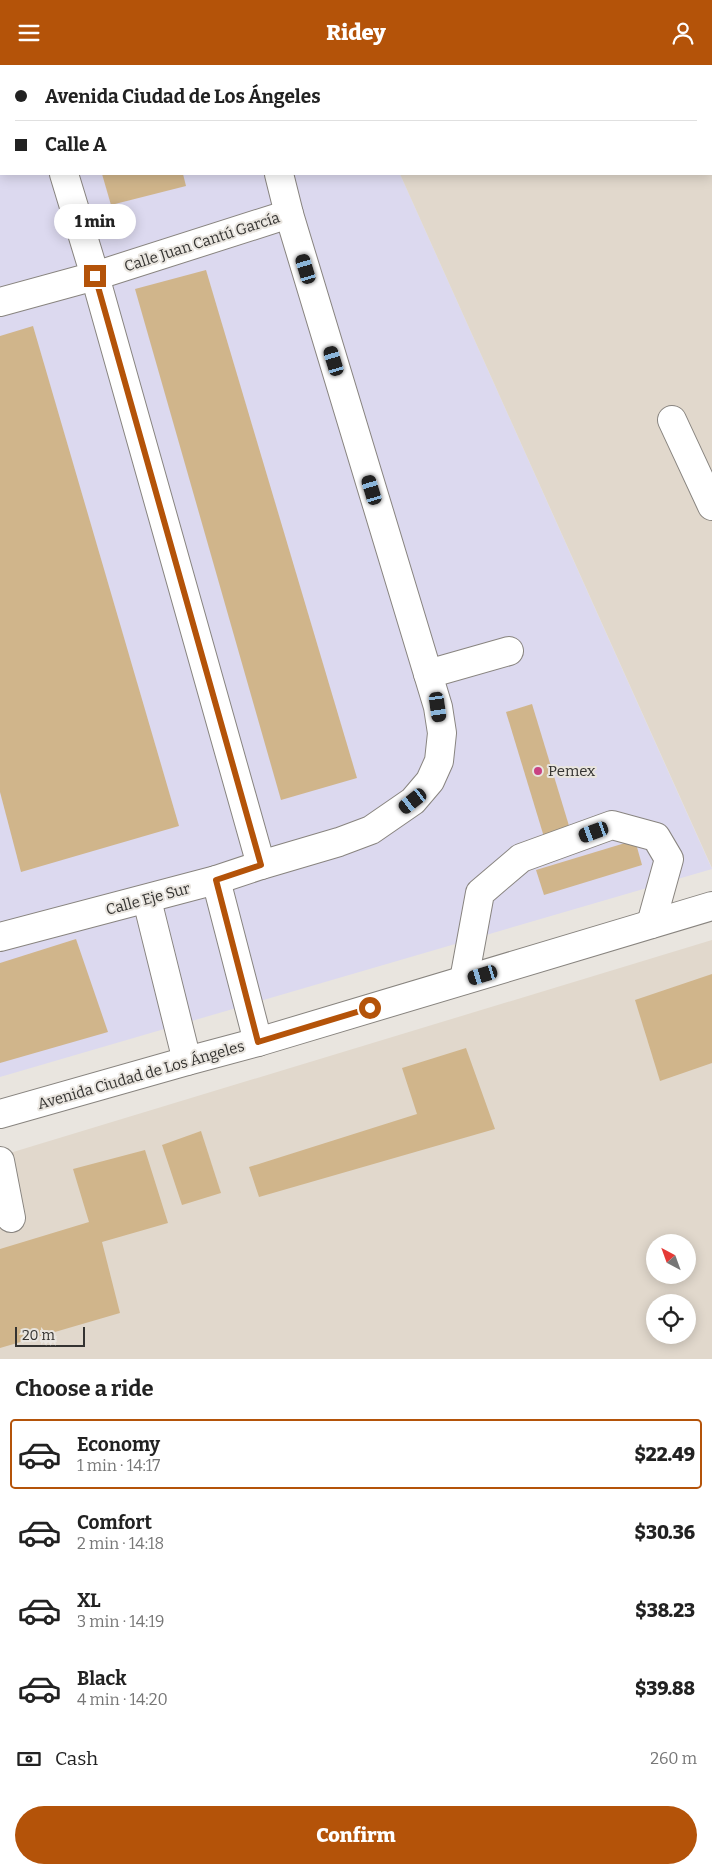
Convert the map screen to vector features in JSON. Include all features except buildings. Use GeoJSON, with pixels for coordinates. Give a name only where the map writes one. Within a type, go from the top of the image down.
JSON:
{"type":"FeatureCollection","features":[{"type":"Feature","properties":{"kind":"street"},"geometry":{"type":"LineString","coordinates":[[64,175],[95,276],[261,865]]}},
{"type":"Feature","properties":{"kind":"street"},"geometry":{"type":"LineString","coordinates":[[279,175],[289,214],[428,674],[509,651]]}},
{"type":"Feature","properties":{"kind":"street","name":"Calle Juan Cantú García"},"geometry":{"type":"LineString","coordinates":[[0,302],[95,276],[289,214]]}},
{"type":"Feature","properties":{"kind":"street"},"geometry":{"type":"LineString","coordinates":[[672,419],[712,506]]}},
{"type":"Feature","properties":{"kind":"street","name":"Calle Eje Sur"},"geometry":{"type":"LineString","coordinates":[[1,933],[147,899],[216,880],[339,842],[371,830],[413,801],[430,781],[440,761],[442,733],[438,707],[428,674]]}},
{"type":"Feature","properties":{"kind":"street"},"geometry":{"type":"LineString","coordinates":[[464,980],[480,893],[521,857],[612,825],[656,837],[669,859],[650,924]]}},
{"type":"Feature","properties":{"kind":"street"},"geometry":{"type":"LineString","coordinates":[[216,880],[258,1042]]}},
{"type":"Feature","properties":{"kind":"street"},"geometry":{"type":"LineString","coordinates":[[147,899],[187,1061]]}},
{"type":"Feature","properties":{"kind":"street","name":"Avenida Ciudad de Los Ángeles"},"geometry":{"type":"LineString","coordinates":[[0,1114],[258,1042],[712,905]]}},
{"type":"Feature","properties":{"kind":"street"},"geometry":{"type":"LineString","coordinates":[[0,1161],[11,1218]]}},
{"type":"Feature","properties":{"kind":"shaded area"},"geometry":{"type":"Polygon","coordinates":[[[0,175],[400,175],[712,869],[0,1077],[0,175]]]}},
{"type":"Feature","properties":{"kind":"shaded area"},"geometry":{"type":"Polygon","coordinates":[[[400,175],[712,175],[712,868],[400,175]]]}},
{"type":"Feature","properties":{"kind":"shaded area"},"geometry":{"type":"Polygon","coordinates":[[[712,940],[712,1359],[0,1359],[0,1156],[712,940]]]}},
{"type":"Feature","properties":{"kind":"place","name":"Pemex"},"geometry":{"type":"Point","coordinates":[538,771]}},
{"type":"Feature","properties":{"kind":"route"},"geometry":{"type":"LineString","coordinates":[[95,276],[261,865],[216,880],[258,1042],[370,1008]]}}]}
